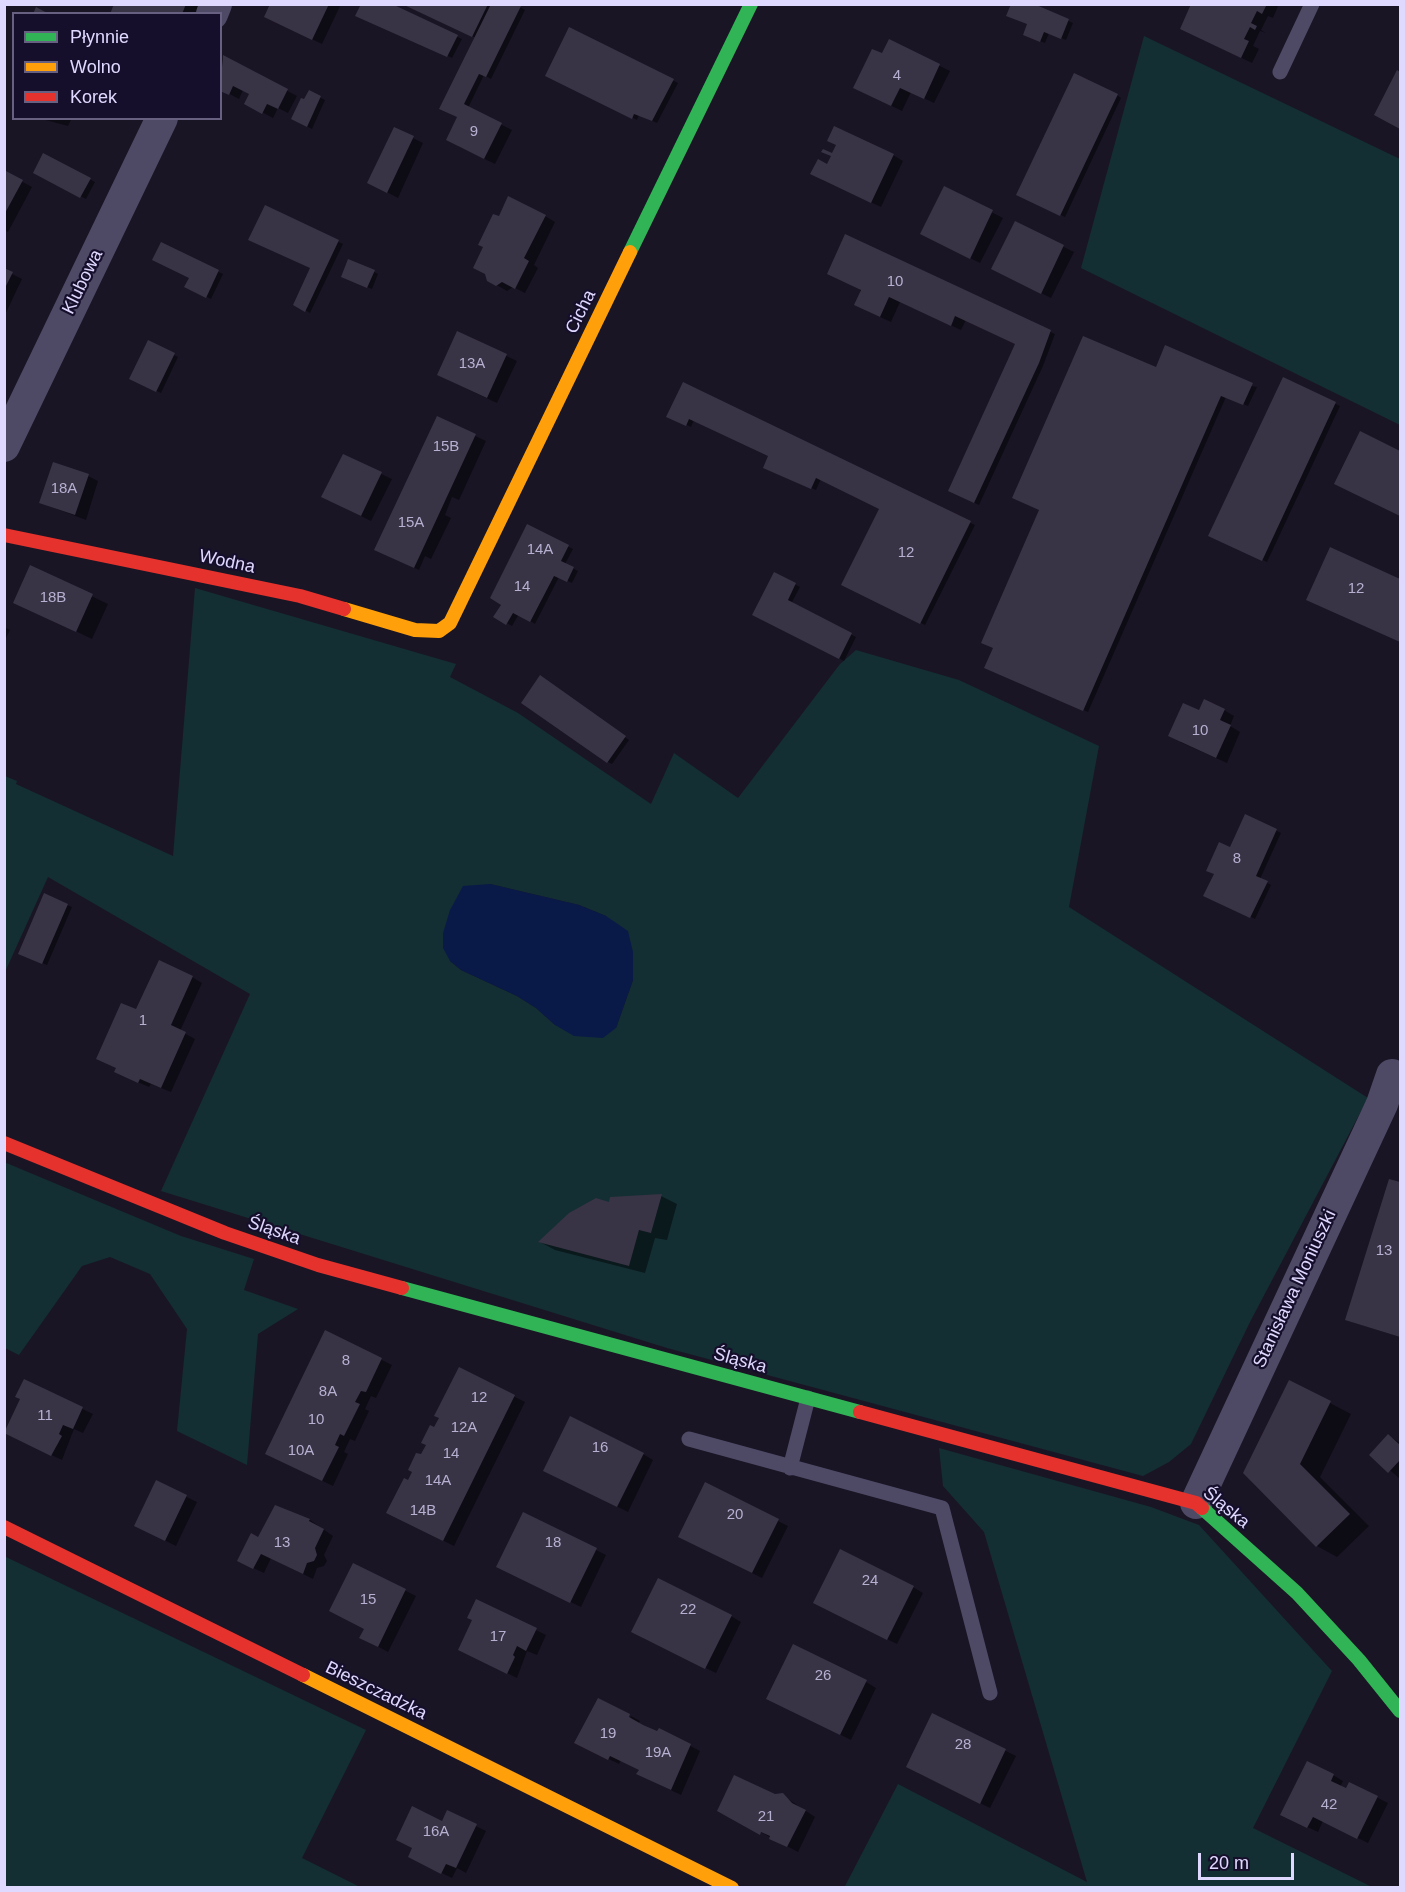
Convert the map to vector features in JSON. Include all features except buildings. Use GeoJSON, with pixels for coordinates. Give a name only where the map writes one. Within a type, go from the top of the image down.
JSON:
{"type":"FeatureCollection","features":[{"type":"Feature","properties":{"kind":"street","name":"Cicha"},"geometry":{"type":"LineString","coordinates":[[439,632],[450,623],[751,4]]}},
{"type":"Feature","properties":{"kind":"street","name":"Klubowa"},"geometry":{"type":"LineString","coordinates":[[4,446],[161,120]]}},
{"type":"Feature","properties":{"kind":"street","name":"Wodna"},"geometry":{"type":"LineString","coordinates":[[4,535],[300,596],[415,630],[439,632]]}},
{"type":"Feature","properties":{"kind":"street","name":"Stanisława Moniuszki"},"geometry":{"type":"LineString","coordinates":[[1196,1503],[1377,1114],[1392,1074]]}},
{"type":"Feature","properties":{"kind":"street","name":"Śląska"},"geometry":{"type":"LineString","coordinates":[[4,1143],[225,1233],[318,1265],[1196,1503],[1297,1593],[1359,1660],[1401,1711]]}},
{"type":"Feature","properties":{"kind":"street","name":"Bieszczadzka"},"geometry":{"type":"LineString","coordinates":[[4,1527],[732,1887]]}},
{"type":"Feature","properties":{"kind":"lane"},"geometry":{"type":"LineString","coordinates":[[1280,72],[1312,4]]}},
{"type":"Feature","properties":{"kind":"lane"},"geometry":{"type":"LineString","coordinates":[[790,1468],[808,1398]]}},
{"type":"Feature","properties":{"kind":"lane"},"geometry":{"type":"LineString","coordinates":[[689,1439],[942,1508],[990,1693]]}},
{"type":"Feature","properties":{"kind":"green space"},"geometry":{"type":"Polygon","coordinates":[[[1144,36],[1400,159],[1400,425],[1081,268],[1144,36]]]}},
{"type":"Feature","properties":{"kind":"green space"},"geometry":{"type":"Polygon","coordinates":[[[195,588],[456,664],[450,677],[518,713],[651,804],[674,753],[738,798],[840,664],[856,650],[959,680],[1099,746],[1069,907],[1368,1098],[1250,1322],[1191,1444],[1169,1462],[1143,1476],[667,1348],[161,1191],[250,994],[48,877],[5,972],[5,776],[17,781],[16,784],[173,856],[195,588]],[[490,884],[450,961],[461,970],[517,996],[536,1008],[555,1025],[616,1028],[633,980],[606,916],[579,905],[490,884]]]}},
{"type":"Feature","properties":{"kind":"green space"},"geometry":{"type":"Polygon","coordinates":[[[4,1162],[181,1236],[254,1259],[244,1290],[298,1309],[258,1334],[247,1465],[177,1431],[187,1329],[150,1274],[110,1257],[82,1266],[19,1355],[5,1348],[4,1162]]]}},
{"type":"Feature","properties":{"kind":"green space"},"geometry":{"type":"Polygon","coordinates":[[[939,1448],[1151,1507],[1199,1525],[1332,1671],[1253,1828],[1372,1887],[844,1888],[898,1784],[1087,1882],[984,1532],[943,1486],[939,1448]]]}},
{"type":"Feature","properties":{"kind":"green space"},"geometry":{"type":"Polygon","coordinates":[[[4,1556],[366,1730],[302,1858],[360,1887],[5,1887],[4,1556]]]}},
{"type":"Feature","properties":{"kind":"water"},"geometry":{"type":"Polygon","coordinates":[[[490,884],[579,905],[606,916],[628,931],[633,952],[633,980],[616,1028],[603,1038],[574,1036],[555,1025],[536,1008],[517,996],[461,970],[450,961],[443,948],[443,933],[450,910],[463,886],[490,884]]]}},
{"type":"Feature","properties":{"kind":"traffic: fast"},"geometry":{"type":"LineString","coordinates":[[630,252],[751,4]]}},
{"type":"Feature","properties":{"kind":"traffic: fast"},"geometry":{"type":"LineString","coordinates":[[402,1288],[860,1412]]}},
{"type":"Feature","properties":{"kind":"traffic: fast"},"geometry":{"type":"LineString","coordinates":[[1202,1508],[1297,1593],[1359,1660],[1400,1711]]}},
{"type":"Feature","properties":{"kind":"traffic: slow"},"geometry":{"type":"LineString","coordinates":[[344,609],[415,630],[439,631],[450,623],[630,252]]}},
{"type":"Feature","properties":{"kind":"traffic: slow"},"geometry":{"type":"LineString","coordinates":[[303,1675],[732,1888]]}},
{"type":"Feature","properties":{"kind":"traffic: jam"},"geometry":{"type":"LineString","coordinates":[[4,535],[300,596],[344,609]]}},
{"type":"Feature","properties":{"kind":"traffic: jam"},"geometry":{"type":"LineString","coordinates":[[4,1143],[225,1233],[318,1265],[402,1288]]}},
{"type":"Feature","properties":{"kind":"traffic: jam"},"geometry":{"type":"LineString","coordinates":[[860,1412],[1196,1503],[1202,1508]]}},
{"type":"Feature","properties":{"kind":"traffic: jam"},"geometry":{"type":"LineString","coordinates":[[4,1527],[303,1675]]}}]}
